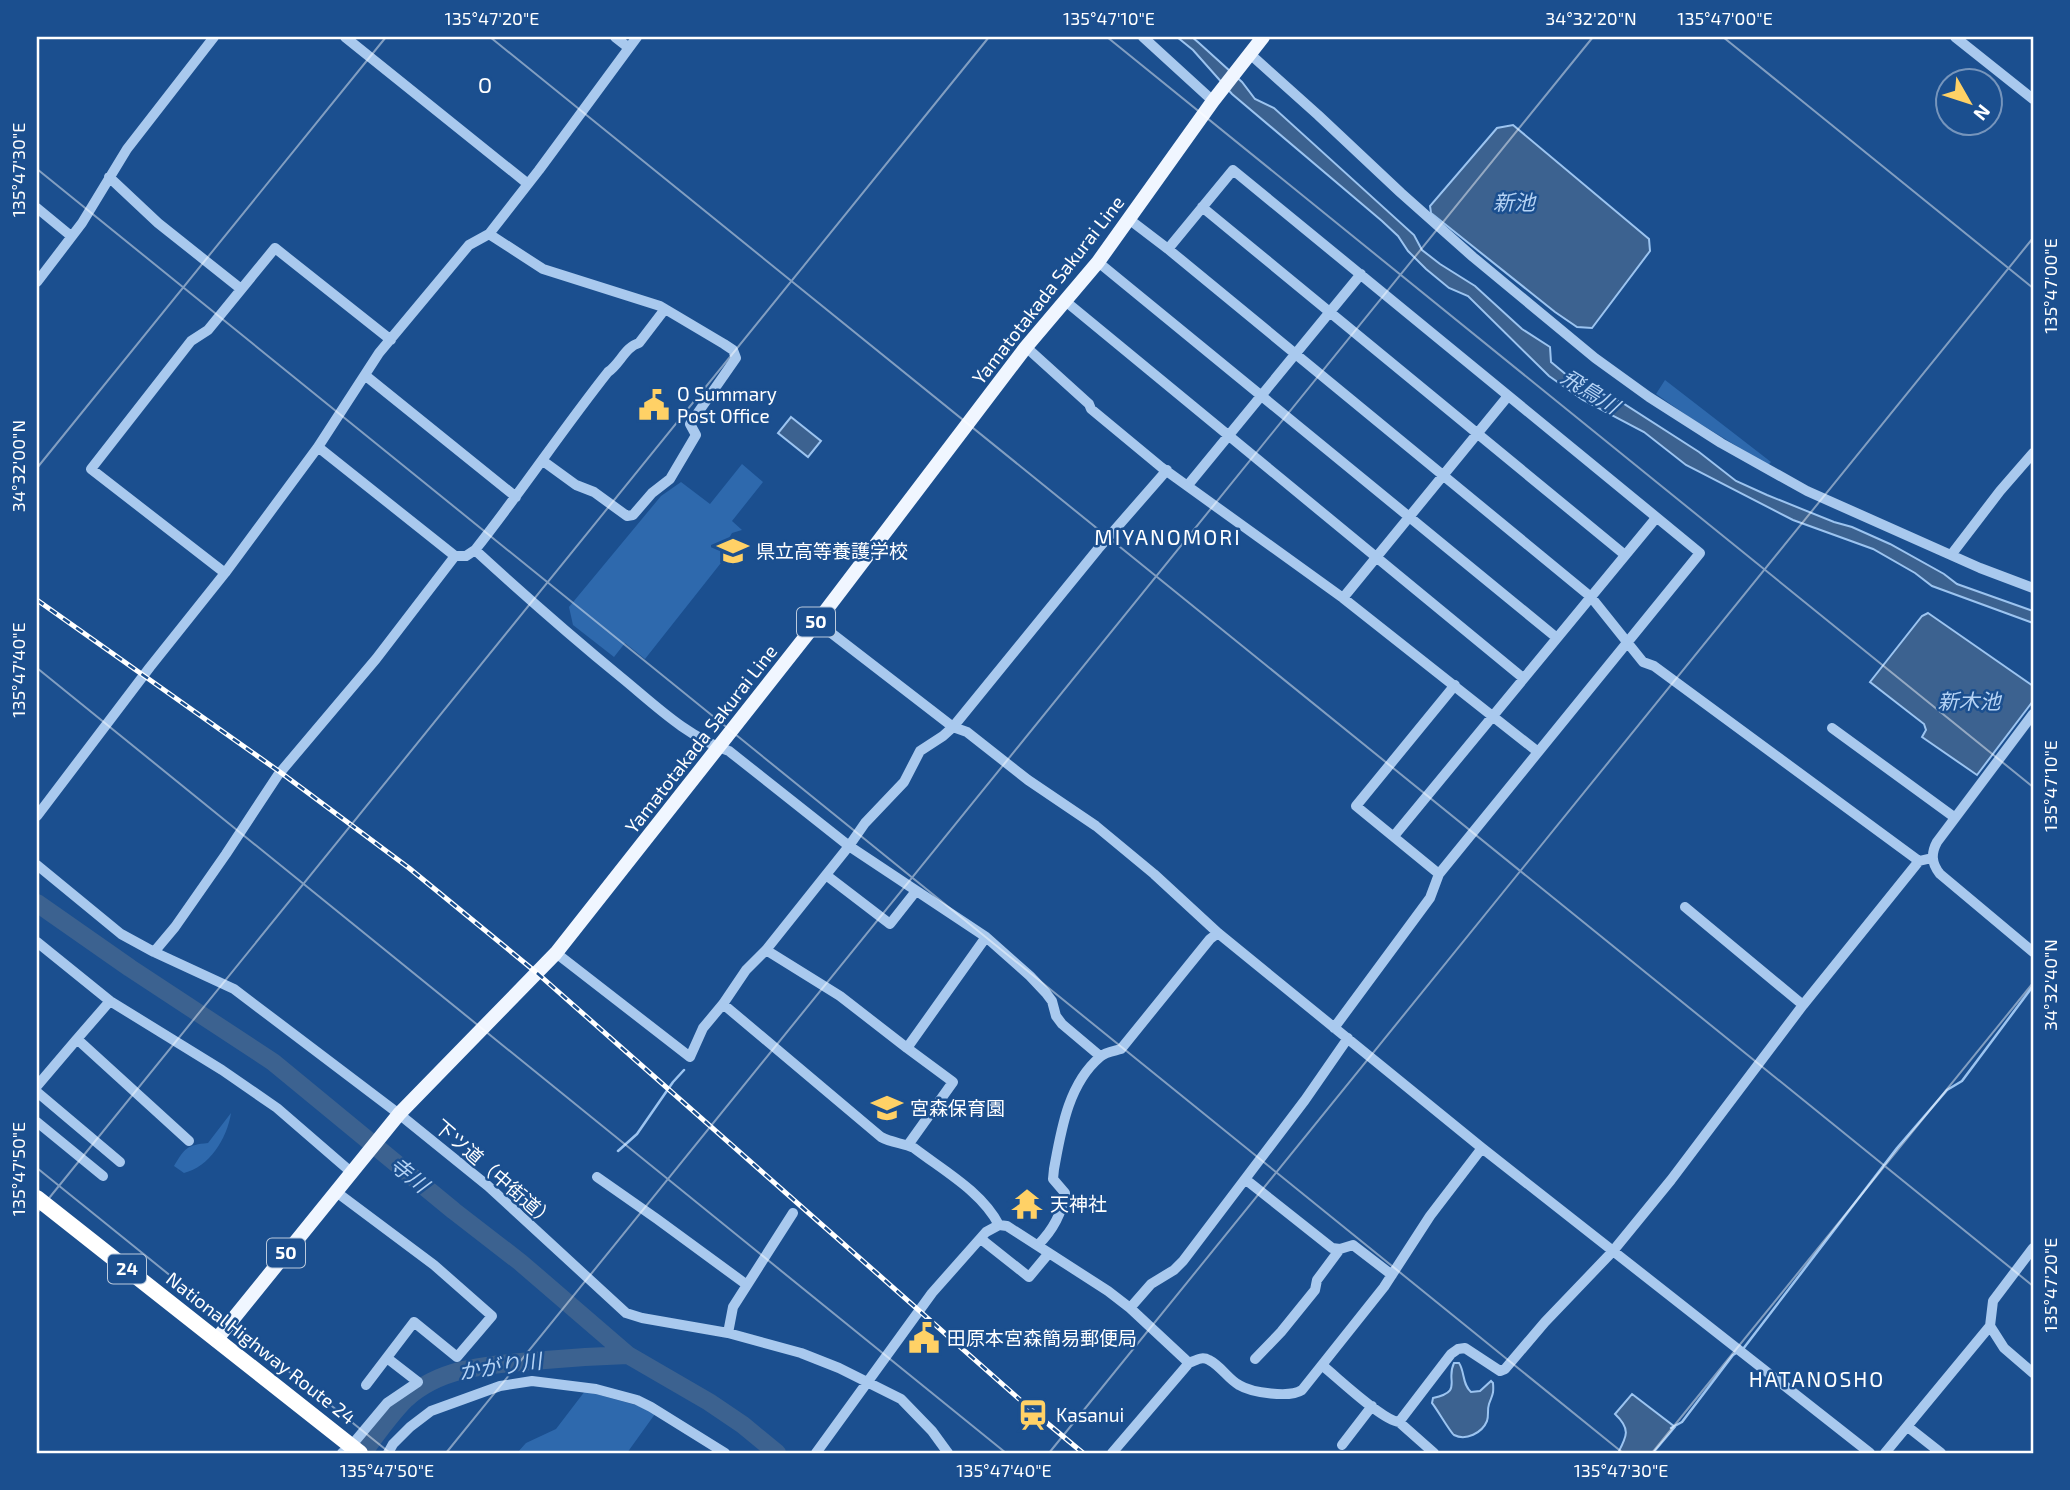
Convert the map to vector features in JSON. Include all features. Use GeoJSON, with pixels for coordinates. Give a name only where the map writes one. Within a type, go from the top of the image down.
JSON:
{"type":"FeatureCollection","features":[{"type":"Feature","properties":{"kind":"highway","name":"National Highway Route 24"},"geometry":{"type":"LineString","coordinates":[[37,1198],[352,1450]]}},
{"type":"Feature","properties":{"kind":"main road","name":"Yamatotakada Sakurai Line"},"geometry":{"type":"LineString","coordinates":[[216,1340],[396,1117],[556,953],[817,622],[1026,347],[1098,262],[1263,37]]}},
{"type":"Feature","properties":{"kind":"street"},"geometry":{"type":"LineString","coordinates":[[37,282],[82,223],[127,149],[214,37]]}},
{"type":"Feature","properties":{"kind":"street"},"geometry":{"type":"LineString","coordinates":[[345,37],[528,184]]}},
{"type":"Feature","properties":{"kind":"street"},"geometry":{"type":"LineString","coordinates":[[615,37],[629,48]]}},
{"type":"Feature","properties":{"kind":"street"},"geometry":{"type":"LineString","coordinates":[[37,816],[133,688],[225,573],[318,447],[379,353],[469,245],[489,234],[637,37]]}},
{"type":"Feature","properties":{"kind":"street"},"geometry":{"type":"LineString","coordinates":[[1143,37],[1215,99]]}},
{"type":"Feature","properties":{"kind":"street"},"geometry":{"type":"LineString","coordinates":[[1955,37],[2033,99]]}},
{"type":"Feature","properties":{"kind":"street"},"geometry":{"type":"LineString","coordinates":[[1248,57],[1318,115],[1473,257],[1627,382],[1721,443],[1819,497],[2033,588]]}},
{"type":"Feature","properties":{"kind":"street"},"geometry":{"type":"LineString","coordinates":[[1168,250],[1233,170],[1700,553],[1439,874],[1430,898],[1334,1028]]}},
{"type":"Feature","properties":{"kind":"street"},"geometry":{"type":"LineString","coordinates":[[109,177],[158,223],[241,289]]}},
{"type":"Feature","properties":{"kind":"street"},"geometry":{"type":"LineString","coordinates":[[1202,207],[1625,555]]}},
{"type":"Feature","properties":{"kind":"street"},"geometry":{"type":"LineString","coordinates":[[37,208],[71,236]]}},
{"type":"Feature","properties":{"kind":"street"},"geometry":{"type":"LineString","coordinates":[[1129,220],[1591,597],[1643,662],[1654,666],[1919,861]]}},
{"type":"Feature","properties":{"kind":"street"},"geometry":{"type":"LineString","coordinates":[[489,234],[543,268],[666,309],[733,350],[736,358],[691,424],[696,435],[670,479],[652,493],[633,515],[627,516],[543,461]]}},
{"type":"Feature","properties":{"kind":"street"},"geometry":{"type":"LineString","coordinates":[[225,573],[91,469],[191,341],[208,330],[275,248],[391,340]]}},
{"type":"Feature","properties":{"kind":"street"},"geometry":{"type":"LineString","coordinates":[[1098,262],[1557,638]]}},
{"type":"Feature","properties":{"kind":"street"},"geometry":{"type":"LineString","coordinates":[[1188,485],[1361,274]]}},
{"type":"Feature","properties":{"kind":"street"},"geometry":{"type":"LineString","coordinates":[[1064,300],[1523,678]]}},
{"type":"Feature","properties":{"kind":"street"},"geometry":{"type":"LineString","coordinates":[[318,447],[455,556],[466,556],[475,550],[516,497],[567,424],[608,372],[632,345],[639,343],[666,309]]}},
{"type":"Feature","properties":{"kind":"street"},"geometry":{"type":"LineString","coordinates":[[1026,347],[1089,404],[1091,409],[1167,470],[1343,598],[1538,752]]}},
{"type":"Feature","properties":{"kind":"street"},"geometry":{"type":"LineString","coordinates":[[366,376],[516,497]]}},
{"type":"Feature","properties":{"kind":"street"},"geometry":{"type":"LineString","coordinates":[[1343,598],[1508,396]]}},
{"type":"Feature","properties":{"kind":"street"},"geometry":{"type":"LineString","coordinates":[[1951,555],[2033,453]]}},
{"type":"Feature","properties":{"kind":"street"},"geometry":{"type":"LineString","coordinates":[[556,953],[690,1057],[703,1028],[746,970],[766,950],[865,823],[904,782],[920,751],[953,727],[1098,549],[1167,470]]}},
{"type":"Feature","properties":{"kind":"street"},"geometry":{"type":"LineString","coordinates":[[1394,836],[1656,518]]}},
{"type":"Feature","properties":{"kind":"street"},"geometry":{"type":"LineString","coordinates":[[475,550],[552,621],[677,724],[729,751],[849,846],[986,937],[1046,993],[1062,1024],[1100,1056]]}},
{"type":"Feature","properties":{"kind":"street"},"geometry":{"type":"LineString","coordinates":[[154,952],[226,854],[278,775],[376,659],[455,556]]}},
{"type":"Feature","properties":{"kind":"street"},"geometry":{"type":"LineString","coordinates":[[817,622],[953,727],[967,732],[1028,780],[1096,826],[1219,933],[1482,1148],[1870,1453]]}},
{"type":"Feature","properties":{"kind":"street"},"geometry":{"type":"LineString","coordinates":[[1439,874],[1356,806],[1455,685]]}},
{"type":"Feature","properties":{"kind":"street"},"geometry":{"type":"LineString","coordinates":[[2033,714],[1955,817],[1934,847],[1932,858],[1940,874],[2033,952]]}},
{"type":"Feature","properties":{"kind":"street"},"geometry":{"type":"LineString","coordinates":[[1832,728],[1955,817]]}},
{"type":"Feature","properties":{"kind":"street"},"geometry":{"type":"LineString","coordinates":[[1399,1422],[1451,1354],[1458,1349],[1465,1348],[1500,1371],[1505,1368],[1613,1251],[1671,1180],[1803,1005],[1919,861],[1932,858]]}},
{"type":"Feature","properties":{"kind":"street","name":"下ツ道（中街道）"},"geometry":{"type":"LineString","coordinates":[[37,864],[121,933],[154,952],[234,989],[488,1186],[626,1313],[727,1333],[802,1353],[869,1382],[901,1399],[932,1431],[948,1453]]}},
{"type":"Feature","properties":{"kind":"street"},"geometry":{"type":"LineString","coordinates":[[826,875],[890,924],[916,891]]}},
{"type":"Feature","properties":{"kind":"street"},"geometry":{"type":"LineString","coordinates":[[1685,907],[1803,1005]]}},
{"type":"Feature","properties":{"kind":"street"},"geometry":{"type":"LineString","coordinates":[[1038,1245],[1052,1230],[1064,1203],[1065,1193],[1053,1179],[1054,1170],[1070,1101],[1083,1076],[1100,1056],[1121,1049],[1210,939],[1219,933]]}},
{"type":"Feature","properties":{"kind":"street"},"geometry":{"type":"LineString","coordinates":[[907,1048],[986,937]]}},
{"type":"Feature","properties":{"kind":"street"},"geometry":{"type":"LineString","coordinates":[[37,942],[110,1001],[222,1070],[277,1108],[353,1169]]}},
{"type":"Feature","properties":{"kind":"street"},"geometry":{"type":"LineString","coordinates":[[766,950],[840,996],[953,1082],[908,1145]]}},
{"type":"Feature","properties":{"kind":"street"},"geometry":{"type":"LineString","coordinates":[[110,1001],[37,1087],[120,1162]]}},
{"type":"Feature","properties":{"kind":"street"},"geometry":{"type":"LineString","coordinates":[[723,1004],[881,1137],[908,1145],[980,1198],[999,1225]]}},
{"type":"Feature","properties":{"kind":"street"},"geometry":{"type":"LineString","coordinates":[[1130,1308],[1151,1284],[1183,1262],[1306,1100],[1348,1038]]}},
{"type":"Feature","properties":{"kind":"street"},"geometry":{"type":"LineString","coordinates":[[77,1039],[189,1142]]}},
{"type":"Feature","properties":{"kind":"street"},"geometry":{"type":"LineString","coordinates":[[37,1122],[103,1176]]}},
{"type":"Feature","properties":{"kind":"street"},"geometry":{"type":"LineString","coordinates":[[1112,1453],[1189,1363],[1199,1358],[1208,1359],[1245,1388],[1288,1395],[1302,1390],[1392,1275],[1430,1216],[1482,1148]]}},
{"type":"Feature","properties":{"kind":"street"},"geometry":{"type":"LineString","coordinates":[[597,1177],[747,1285]]}},
{"type":"Feature","properties":{"kind":"street"},"geometry":{"type":"LineString","coordinates":[[1245,1179],[1332,1248],[1340,1249],[1353,1245],[1392,1275]]}},
{"type":"Feature","properties":{"kind":"street"},"geometry":{"type":"LineString","coordinates":[[335,1191],[435,1265],[492,1315],[457,1357],[414,1322],[366,1385]]}},
{"type":"Feature","properties":{"kind":"street"},"geometry":{"type":"LineString","coordinates":[[727,1333],[733,1307],[793,1213]]}},
{"type":"Feature","properties":{"kind":"street"},"geometry":{"type":"LineString","coordinates":[[818,1451],[912,1318],[986,1232],[999,1225],[1007,1226],[1108,1291],[1189,1363]]}},
{"type":"Feature","properties":{"kind":"street"},"geometry":{"type":"LineString","coordinates":[[981,1239],[1029,1277],[1049,1253]]}},
{"type":"Feature","properties":{"kind":"street"},"geometry":{"type":"LineString","coordinates":[[1885,1453],[1990,1326],[1993,1301],[2033,1248]]}},
{"type":"Feature","properties":{"kind":"street"},"geometry":{"type":"LineString","coordinates":[[1255,1359],[1315,1290],[1317,1280],[1340,1249]]}},
{"type":"Feature","properties":{"kind":"street"},"geometry":{"type":"LineString","coordinates":[[1990,1326],[2004,1348],[2029,1370],[2033,1355]]}},
{"type":"Feature","properties":{"kind":"street"},"geometry":{"type":"LineString","coordinates":[[352,1450],[387,1403],[418,1382],[387,1357]]}},
{"type":"Feature","properties":{"kind":"street"},"geometry":{"type":"LineString","coordinates":[[1323,1366],[1392,1422],[1399,1422],[1434,1453]]}},
{"type":"Feature","properties":{"kind":"street"},"geometry":{"type":"LineString","coordinates":[[388,1453],[410,1427],[431,1411],[500,1386],[532,1381],[596,1389],[637,1400],[725,1453]]}},
{"type":"Feature","properties":{"kind":"street"},"geometry":{"type":"LineString","coordinates":[[1342,1445],[1372,1406]]}},
{"type":"Feature","properties":{"kind":"street"},"geometry":{"type":"LineString","coordinates":[[1908,1427],[1941,1453]]}},
{"type":"Feature","properties":{"kind":"shaded area"},"geometry":{"type":"Polygon","coordinates":[[[1665,380],[1771,462],[1768,465],[1656,394],[1665,380]]]}},
{"type":"Feature","properties":{"kind":"shaded area"},"geometry":{"type":"Polygon","coordinates":[[[742,464],[763,482],[732,521],[742,530],[732,533],[728,540],[728,554],[645,659],[625,643],[614,657],[573,625],[569,607],[661,496],[681,482],[710,504],[742,464]]]}},
{"type":"Feature","properties":{"kind":"shaded area"},"geometry":{"type":"Polygon","coordinates":[[[231,1113],[221,1142],[209,1158],[184,1173],[174,1166],[187,1148],[208,1143],[231,1113]]]}},
{"type":"Feature","properties":{"kind":"shaded area"},"geometry":{"type":"Polygon","coordinates":[[[585,1391],[643,1407],[655,1414],[627,1453],[517,1453],[526,1443],[556,1429],[585,1391]]]}},
{"type":"Feature","properties":{"kind":"water","name":"飛鳥川"},"geometry":{"type":"Polygon","coordinates":[[[1177,37],[1192,37],[1242,82],[1255,99],[1274,108],[1414,235],[1422,250],[1475,286],[1522,329],[1550,347],[1551,362],[1575,382],[1621,402],[1699,452],[1736,481],[1890,544],[1957,584],[2033,611],[2033,623],[1932,586],[1873,549],[1793,520],[1686,465],[1644,432],[1583,400],[1549,376],[1468,296],[1449,288],[1426,269],[1382,221],[1232,94],[1193,50],[1177,37]]]}},
{"type":"Feature","properties":{"kind":"water","name":"新池"},"geometry":{"type":"Polygon","coordinates":[[[1513,125],[1649,239],[1650,251],[1592,328],[1577,327],[1555,312],[1431,213],[1430,206],[1497,128],[1513,125]]]}},
{"type":"Feature","properties":{"kind":"water"},"geometry":{"type":"Polygon","coordinates":[[[791,417],[821,441],[808,457],[778,433],[791,417]]]}},
{"type":"Feature","properties":{"kind":"water","name":"新木池"},"geometry":{"type":"Polygon","coordinates":[[[1928,613],[2033,686],[2033,701],[1977,775],[1922,737],[1926,730],[1924,724],[1870,682],[1922,616],[1928,613]]]}},
{"type":"Feature","properties":{"kind":"water"},"geometry":{"type":"Polygon","coordinates":[[[1454,1363],[1459,1363],[1471,1392],[1480,1391],[1491,1381],[1493,1383],[1487,1421],[1473,1435],[1464,1437],[1454,1435],[1432,1403],[1433,1398],[1451,1389],[1454,1363]]]}},
{"type":"Feature","properties":{"kind":"water"},"geometry":{"type":"Polygon","coordinates":[[[1632,1394],[1675,1427],[1653,1453],[1618,1453],[1626,1433],[1615,1414],[1632,1394]]]}},
{"type":"Feature","properties":{"kind":"waterway","name":"寺川"},"geometry":{"type":"LineString","coordinates":[[37,903],[273,1062],[520,1262],[628,1355],[709,1402],[777,1453]]}},
{"type":"Feature","properties":{"kind":"waterway"},"geometry":{"type":"LineString","coordinates":[[1743,1349],[1897,1148],[1947,1090],[1962,1081],[2033,986]]}},
{"type":"Feature","properties":{"kind":"waterway"},"geometry":{"type":"LineString","coordinates":[[618,1151],[637,1134],[684,1070]]}},
{"type":"Feature","properties":{"kind":"waterway"},"geometry":{"type":"LineString","coordinates":[[1671,1428],[1682,1422],[1738,1352]]}},
{"type":"Feature","properties":{"kind":"waterway","name":"かがり川"},"geometry":{"type":"LineString","coordinates":[[363,1453],[406,1399],[434,1380],[450,1374],[499,1364],[628,1355]]}},
{"type":"Feature","properties":{"kind":"railway"},"geometry":{"type":"LineString","coordinates":[[37,600],[280,772],[409,868],[537,973],[1083,1453]]}},
{"type":"Feature","properties":{"kind":"place","name":"O Summary Post Office"},"geometry":{"type":"Point","coordinates":[654,405]}},
{"type":"Feature","properties":{"kind":"place","name":"県立高等養護学校"},"geometry":{"type":"Point","coordinates":[733,551]}},
{"type":"Feature","properties":{"kind":"place","name":"宮森保育園"},"geometry":{"type":"Point","coordinates":[887,1108]}},
{"type":"Feature","properties":{"kind":"place","name":"天神社"},"geometry":{"type":"Point","coordinates":[1027,1204]}},
{"type":"Feature","properties":{"kind":"place","name":"田原本宮森簡易郵便局"},"geometry":{"type":"Point","coordinates":[924,1338]}},
{"type":"Feature","properties":{"kind":"place","name":"Kasanui"},"geometry":{"type":"Point","coordinates":[1033,1415]}},
{"type":"Feature","properties":{"kind":"district","name":"O"},"geometry":{"type":"Point","coordinates":[486,86]}},
{"type":"Feature","properties":{"kind":"district","name":"MIYANOMORI"},"geometry":{"type":"Point","coordinates":[1168,538]}},
{"type":"Feature","properties":{"kind":"district","name":"HATANOSHO"},"geometry":{"type":"Point","coordinates":[1817,1380]}}]}
